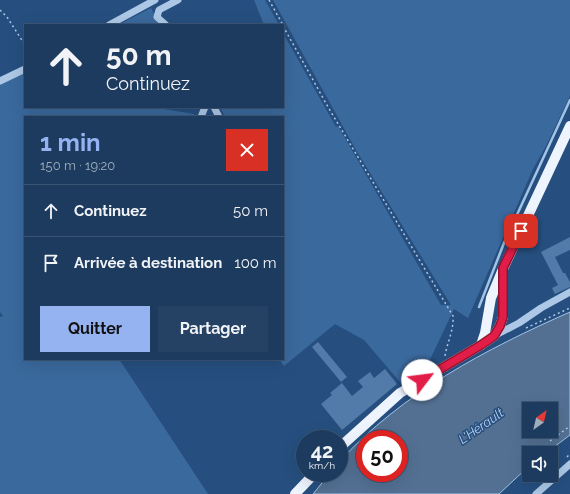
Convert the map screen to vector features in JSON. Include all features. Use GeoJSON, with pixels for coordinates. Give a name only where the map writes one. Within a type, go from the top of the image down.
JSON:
{"type":"FeatureCollection","features":[{"type":"Feature","properties":{"kind":"main road"},"geometry":{"type":"LineString","coordinates":[[481,345],[485,333],[491,298],[503,268],[570,126]]}},
{"type":"Feature","properties":{"kind":"main road"},"geometry":{"type":"LineString","coordinates":[[348,440],[400,393],[444,368],[497,333],[503,317],[503,268]]}},
{"type":"Feature","properties":{"kind":"main road"},"geometry":{"type":"LineString","coordinates":[[295,494],[306,482]]}},
{"type":"Feature","properties":{"kind":"street"},"geometry":{"type":"LineString","coordinates":[[111,24],[154,0]]}},
{"type":"Feature","properties":{"kind":"street"},"geometry":{"type":"LineString","coordinates":[[165,24],[157,17],[159,10],[178,0]]}},
{"type":"Feature","properties":{"kind":"street"},"geometry":{"type":"LineString","coordinates":[[0,82],[24,69]]}},
{"type":"Feature","properties":{"kind":"street"},"geometry":{"type":"LineString","coordinates":[[488,310],[491,322],[497,333],[519,323],[541,308],[570,292]]}},
{"type":"Feature","properties":{"kind":"street"},"geometry":{"type":"LineString","coordinates":[[536,494],[570,464]]}},
{"type":"Feature","properties":{"kind":"path"},"geometry":{"type":"LineString","coordinates":[[269,0],[282,24]]}},
{"type":"Feature","properties":{"kind":"path"},"geometry":{"type":"LineString","coordinates":[[0,10],[7,17],[24,44]]}},
{"type":"Feature","properties":{"kind":"path"},"geometry":{"type":"LineString","coordinates":[[284,27],[328,107],[453,316],[454,326],[445,355],[443,365],[444,368]]}},
{"type":"Feature","properties":{"kind":"path"},"geometry":{"type":"LineString","coordinates":[[550,442],[570,426]]}},
{"type":"Feature","properties":{"kind":"shaded area"},"geometry":{"type":"Polygon","coordinates":[[[254,0],[265,0],[278,24],[264,24],[254,0]]]}},
{"type":"Feature","properties":{"kind":"shaded area"},"geometry":{"type":"Polygon","coordinates":[[[273,0],[570,0],[570,96],[533,169],[468,318],[454,309],[427,366],[400,382],[364,340],[335,324],[284,366],[280,360],[284,360],[284,116],[224,116],[220,108],[284,108],[284,35],[336,127],[338,126],[441,305],[451,305],[356,150],[273,0]]]}},
{"type":"Feature","properties":{"kind":"shaded area"},"geometry":{"type":"Polygon","coordinates":[[[151,8],[159,24],[120,24],[151,8]]]}},
{"type":"Feature","properties":{"kind":"shaded area"},"geometry":{"type":"Polygon","coordinates":[[[24,72],[24,108],[158,108],[194,114],[194,116],[24,116],[24,360],[120,360],[208,494],[0,494],[0,317],[3,316],[0,312],[0,84],[24,72]]]}},
{"type":"Feature","properties":{"kind":"water","name":"L'Hérault"},"geometry":{"type":"Polygon","coordinates":[[[570,312],[570,435],[555,446],[522,446],[522,473],[499,494],[313,494],[323,482],[348,482],[348,453],[356,445],[356,482],[408,482],[408,430],[372,430],[418,394],[447,375],[507,341],[570,312]]]}},
{"type":"Feature","properties":{"kind":"building"},"geometry":{"type":"Polygon","coordinates":[[[570,237],[570,250],[555,257],[563,273],[565,273],[570,282],[570,287],[555,294],[552,288],[558,285],[541,252],[570,237]]]}},
{"type":"Feature","properties":{"kind":"building"},"geometry":{"type":"Polygon","coordinates":[[[318,342],[347,377],[341,382],[312,347],[318,342]]]}},
{"type":"Feature","properties":{"kind":"building"},"geometry":{"type":"Polygon","coordinates":[[[385,369],[397,384],[342,430],[321,404],[332,395],[330,393],[342,383],[352,396],[363,387],[358,381],[370,372],[374,378],[385,369]]]}},
{"type":"Feature","properties":{"kind":"waterway"},"geometry":{"type":"LineString","coordinates":[[479,307],[504,243],[570,100]]}},
{"type":"Feature","properties":{"kind":"route"},"geometry":{"type":"LineString","coordinates":[[422,380],[444,368],[494,336],[503,317],[503,268],[521,231]]}}]}
